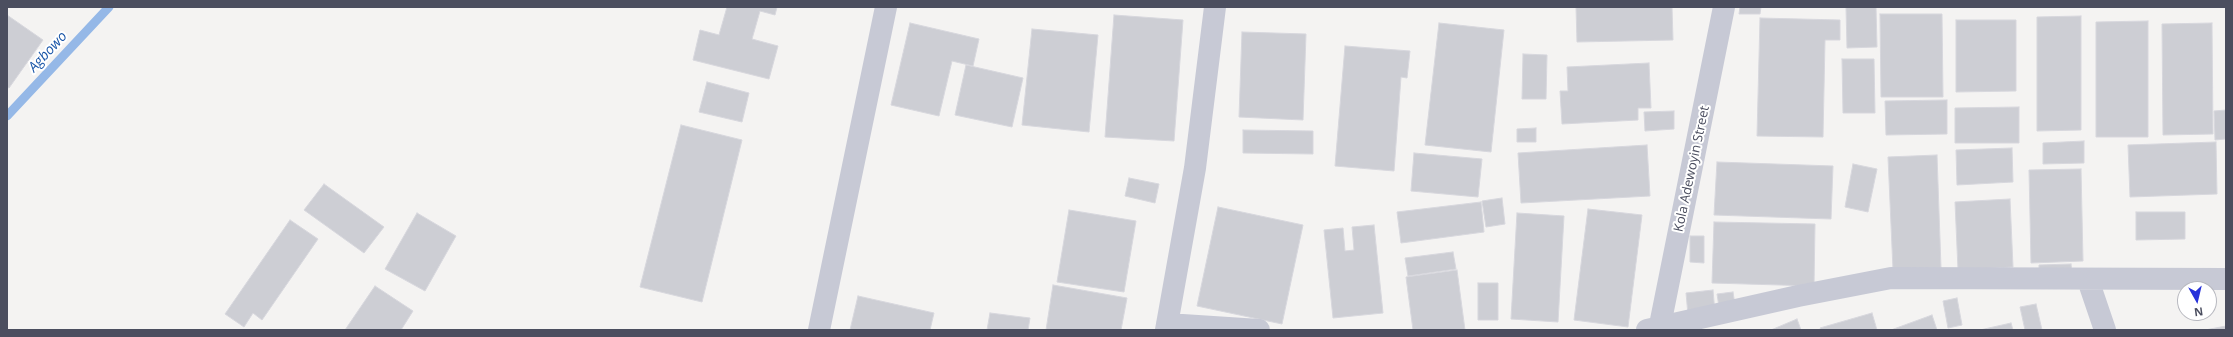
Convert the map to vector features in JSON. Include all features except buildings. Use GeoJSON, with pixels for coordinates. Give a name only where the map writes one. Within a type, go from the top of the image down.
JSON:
{"type":"FeatureCollection","features":[{"type":"Feature","properties":{"kind":"street"},"geometry":{"type":"LineString","coordinates":[[819,330],[886,7]]}},
{"type":"Feature","properties":{"kind":"street"},"geometry":{"type":"LineString","coordinates":[[1215,7],[1195,168],[1167,327],[1260,330]]}},
{"type":"Feature","properties":{"kind":"street","name":"Kola Adewoyin Street"},"geometry":{"type":"LineString","coordinates":[[1655,330],[1724,7]]}},
{"type":"Feature","properties":{"kind":"street"},"geometry":{"type":"LineString","coordinates":[[1655,330],[1798,296],[1891,278],[2088,280],[2226,279]]}},
{"type":"Feature","properties":{"kind":"street"},"geometry":{"type":"LineString","coordinates":[[2088,280],[2105,330]]}},
{"type":"Feature","properties":{"kind":"waterway","name":"Agbowo"},"geometry":{"type":"LineString","coordinates":[[7,116],[109,7]]}}]}
